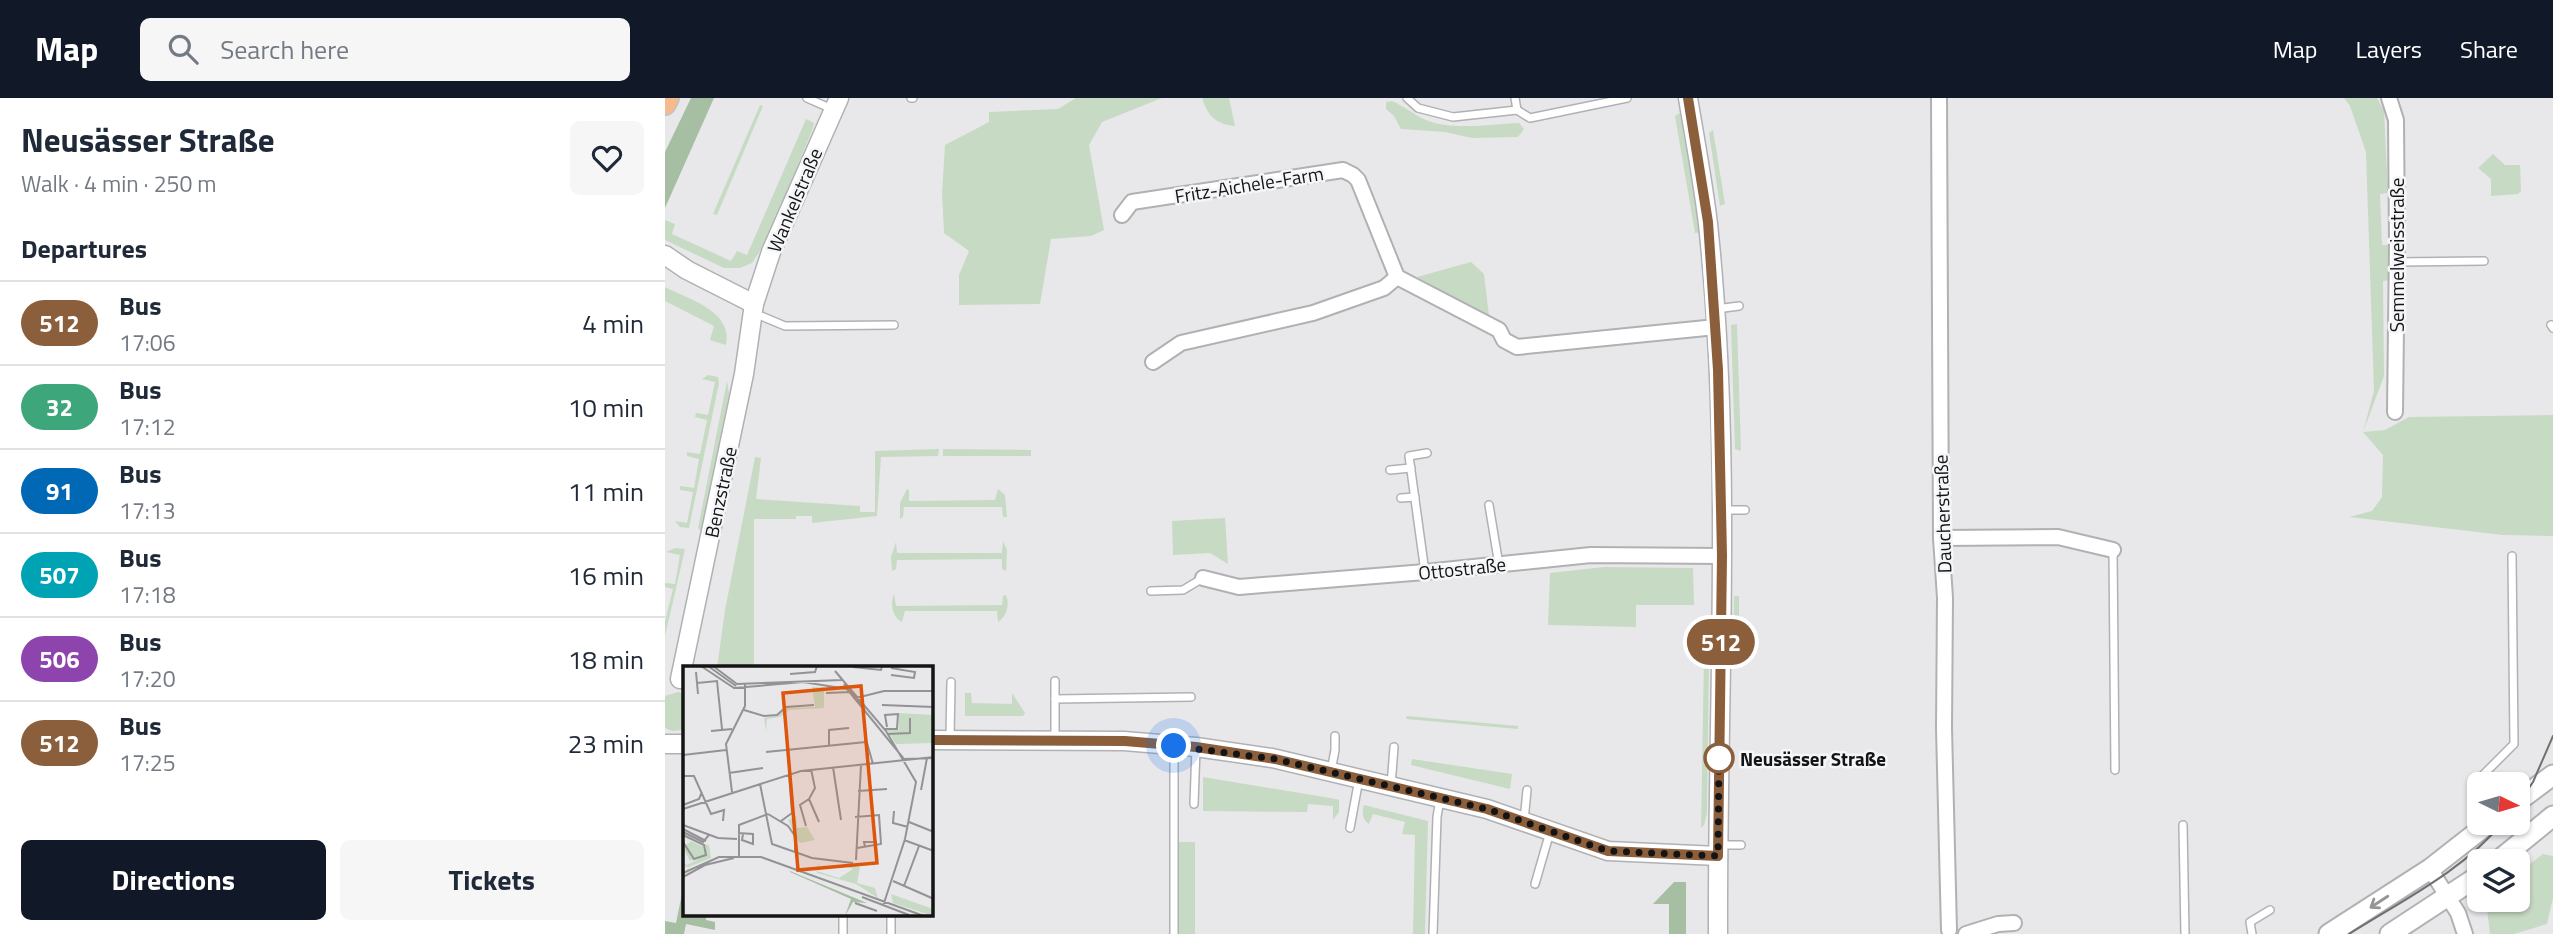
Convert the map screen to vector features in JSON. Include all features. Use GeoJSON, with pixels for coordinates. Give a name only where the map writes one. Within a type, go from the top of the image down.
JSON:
{"type":"FeatureCollection","features":[{"type":"Feature","properties":{"kind":"main road"},"geometry":{"type":"LineString","coordinates":[[665,104],[668,98]]}},
{"type":"Feature","properties":{"kind":"main road"},"geometry":{"type":"LineString","coordinates":[[2531,791],[2553,775]]}},
{"type":"Feature","properties":{"kind":"main road"},"geometry":{"type":"LineString","coordinates":[[2513,849],[2553,816]]}},
{"type":"Feature","properties":{"kind":"main road"},"geometry":{"type":"LineString","coordinates":[[2329,934],[2430,869],[2473,835]]}},
{"type":"Feature","properties":{"kind":"main road"},"geometry":{"type":"LineString","coordinates":[[2390,934],[2467,884]]}},
{"type":"Feature","properties":{"kind":"street"},"geometry":{"type":"LineString","coordinates":[[1688,98],[1708,222],[1716,318],[1722,510],[1718,934]]}},
{"type":"Feature","properties":{"kind":"street","name":"Daucherstraße"},"geometry":{"type":"LineString","coordinates":[[1939,98],[1941,538],[1945,598],[1944,728],[1949,932]]}},
{"type":"Feature","properties":{"kind":"street","name":"Semmelweisstraße"},"geometry":{"type":"LineString","coordinates":[[2389,98],[2396,120],[2395,412]]}},
{"type":"Feature","properties":{"kind":"street","name":"Wankelstraße"},"geometry":{"type":"LineString","coordinates":[[754,308],[771,252],[837,104]]}},
{"type":"Feature","properties":{"kind":"street","name":"Fritz-Aichele-Farm"},"geometry":{"type":"LineString","coordinates":[[1122,215],[1132,202],[1343,170],[1358,180],[1397,277]]}},
{"type":"Feature","properties":{"kind":"street"},"geometry":{"type":"LineString","coordinates":[[665,255],[754,308]]}},
{"type":"Feature","properties":{"kind":"street"},"geometry":{"type":"LineString","coordinates":[[665,267],[687,270]]}},
{"type":"Feature","properties":{"kind":"street"},"geometry":{"type":"LineString","coordinates":[[1153,362],[1181,344],[1313,313],[1384,288],[1397,277],[1499,330],[1504,340],[1517,347],[1716,318]]}},
{"type":"Feature","properties":{"kind":"street","name":"Benzstraße"},"geometry":{"type":"LineString","coordinates":[[676,680],[744,374],[754,308]]}},
{"type":"Feature","properties":{"kind":"street"},"geometry":{"type":"LineString","coordinates":[[1941,538],[2058,537],[2113,550]]}},
{"type":"Feature","properties":{"kind":"street","name":"Ottostraße"},"geometry":{"type":"LineString","coordinates":[[1203,578],[1239,587],[1591,555],[1722,556]]}},
{"type":"Feature","properties":{"kind":"street"},"geometry":{"type":"LineString","coordinates":[[933,740],[1125,741],[1196,747],[1275,759],[1487,809],[1608,851],[1718,850]]}},
{"type":"Feature","properties":{"kind":"street"},"geometry":{"type":"LineString","coordinates":[[665,744],[683,744]]}},
{"type":"Feature","properties":{"kind":"street"},"geometry":{"type":"LineString","coordinates":[[2430,869],[2449,897],[2465,934]]}},
{"type":"Feature","properties":{"kind":"street"},"geometry":{"type":"LineString","coordinates":[[1949,932],[1965,934],[1998,924],[2014,923]]}},
{"type":"Feature","properties":{"kind":"lane"},"geometry":{"type":"LineString","coordinates":[[807,98],[837,104]]}},
{"type":"Feature","properties":{"kind":"lane"},"geometry":{"type":"LineString","coordinates":[[1407,98],[1418,108],[1453,117],[1517,110],[1530,118],[1627,98]]}},
{"type":"Feature","properties":{"kind":"lane"},"geometry":{"type":"LineString","coordinates":[[1515,98],[1517,110]]}},
{"type":"Feature","properties":{"kind":"lane"},"geometry":{"type":"LineString","coordinates":[[2397,262],[2484,261]]}},
{"type":"Feature","properties":{"kind":"lane"},"geometry":{"type":"LineString","coordinates":[[1716,318],[1739,306]]}},
{"type":"Feature","properties":{"kind":"lane"},"geometry":{"type":"LineString","coordinates":[[754,308],[785,326],[894,325]]}},
{"type":"Feature","properties":{"kind":"lane"},"geometry":{"type":"LineString","coordinates":[[1425,572],[1409,456],[1427,453]]}},
{"type":"Feature","properties":{"kind":"lane"},"geometry":{"type":"LineString","coordinates":[[1390,470],[1411,468]]}},
{"type":"Feature","properties":{"kind":"lane"},"geometry":{"type":"LineString","coordinates":[[1401,498],[1415,497]]}},
{"type":"Feature","properties":{"kind":"lane"},"geometry":{"type":"LineString","coordinates":[[1489,505],[1499,565]]}},
{"type":"Feature","properties":{"kind":"lane"},"geometry":{"type":"LineString","coordinates":[[1722,510],[1745,510]]}},
{"type":"Feature","properties":{"kind":"lane"},"geometry":{"type":"LineString","coordinates":[[2113,550],[2115,770]]}},
{"type":"Feature","properties":{"kind":"lane"},"geometry":{"type":"LineString","coordinates":[[2486,772],[2514,744],[2512,556]]}},
{"type":"Feature","properties":{"kind":"lane"},"geometry":{"type":"LineString","coordinates":[[1151,591],[1183,590],[1203,578]]}},
{"type":"Feature","properties":{"kind":"lane"},"geometry":{"type":"LineString","coordinates":[[1055,681],[1055,741]]}},
{"type":"Feature","properties":{"kind":"lane"},"geometry":{"type":"LineString","coordinates":[[950,740],[951,682]]}},
{"type":"Feature","properties":{"kind":"lane"},"geometry":{"type":"LineString","coordinates":[[1055,699],[1191,697]]}},
{"type":"Feature","properties":{"kind":"lane"},"geometry":{"type":"LineString","coordinates":[[1331,772],[1335,736]]}},
{"type":"Feature","properties":{"kind":"lane"},"geometry":{"type":"LineString","coordinates":[[1174,746],[1174,934]]}},
{"type":"Feature","properties":{"kind":"lane"},"geometry":{"type":"LineString","coordinates":[[1194,804],[1196,747]]}},
{"type":"Feature","properties":{"kind":"lane"},"geometry":{"type":"LineString","coordinates":[[1391,787],[1394,747]]}},
{"type":"Feature","properties":{"kind":"lane"},"geometry":{"type":"LineString","coordinates":[[1350,828],[1359,778]]}},
{"type":"Feature","properties":{"kind":"lane"},"geometry":{"type":"LineString","coordinates":[[1524,822],[1527,790]]}},
{"type":"Feature","properties":{"kind":"lane"},"geometry":{"type":"LineString","coordinates":[[1433,934],[1440,798]]}},
{"type":"Feature","properties":{"kind":"lane"},"geometry":{"type":"LineString","coordinates":[[2183,825],[2185,934]]}},
{"type":"Feature","properties":{"kind":"lane"},"geometry":{"type":"LineString","coordinates":[[1535,884],[1550,832]]}},
{"type":"Feature","properties":{"kind":"lane"},"geometry":{"type":"LineString","coordinates":[[1718,850],[1741,845]]}},
{"type":"Feature","properties":{"kind":"lane"},"geometry":{"type":"LineString","coordinates":[[2252,934],[2250,922],[2270,910]]}},
{"type":"Feature","properties":{"kind":"lane"},"geometry":{"type":"LineString","coordinates":[[843,916],[843,934]]}},
{"type":"Feature","properties":{"kind":"lane"},"geometry":{"type":"LineString","coordinates":[[891,916],[891,934]]}},
{"type":"Feature","properties":{"kind":"green space"},"geometry":{"type":"Polygon","coordinates":[[[691,98],[714,98],[665,208],[665,152],[691,98]]]}},
{"type":"Feature","properties":{"kind":"green space"},"geometry":{"type":"Polygon","coordinates":[[[1076,98],[1162,98],[1102,122],[1089,145],[1104,230],[1091,236],[1051,239],[1040,304],[959,305],[959,275],[969,251],[944,233],[942,193],[945,145],[989,122],[989,112],[1058,109],[1076,98]]]}},
{"type":"Feature","properties":{"kind":"green space"},"geometry":{"type":"Polygon","coordinates":[[[1202,98],[1229,98],[1235,126],[1213,118],[1202,98]]]}},
{"type":"Feature","properties":{"kind":"green space"},"geometry":{"type":"Polygon","coordinates":[[[2344,98],[2377,98],[2384,111],[2388,193],[2380,194],[2382,245],[2390,245],[2390,280],[2383,281],[2384,376],[2363,432],[2374,391],[2366,152],[2350,106],[2344,98]]]}},
{"type":"Feature","properties":{"kind":"green space"},"geometry":{"type":"Polygon","coordinates":[[[1392,101],[1436,123],[1472,126],[1519,123],[1524,129],[1518,137],[1472,138],[1445,132],[1401,129],[1394,116],[1386,109],[1386,102],[1392,101]]]}},
{"type":"Feature","properties":{"kind":"green space"},"geometry":{"type":"Polygon","coordinates":[[[760,105],[763,106],[717,215],[713,214],[760,105]]]}},
{"type":"Feature","properties":{"kind":"green space"},"geometry":{"type":"Polygon","coordinates":[[[1680,113],[1701,232],[1695,233],[1675,116],[1680,113]]]}},
{"type":"Feature","properties":{"kind":"green space"},"geometry":{"type":"Polygon","coordinates":[[[806,119],[814,123],[813,128],[777,216],[752,263],[740,268],[724,268],[665,240],[665,220],[675,224],[672,234],[731,261],[737,251],[747,255],[806,119]]]}},
{"type":"Feature","properties":{"kind":"green space"},"geometry":{"type":"Polygon","coordinates":[[[1713,130],[1725,204],[1720,206],[1709,133],[1713,130]]]}},
{"type":"Feature","properties":{"kind":"green space"},"geometry":{"type":"Polygon","coordinates":[[[2493,154],[2505,165],[2520,165],[2521,191],[2518,194],[2491,196],[2491,179],[2478,168],[2493,154]]]}},
{"type":"Feature","properties":{"kind":"green space"},"geometry":{"type":"Polygon","coordinates":[[[1471,262],[1484,274],[1489,316],[1417,277],[1471,262]]]}},
{"type":"Feature","properties":{"kind":"green space"},"geometry":{"type":"Polygon","coordinates":[[[665,287],[697,302],[716,315],[723,323],[726,345],[710,340],[714,326],[665,301],[665,287]]]}},
{"type":"Feature","properties":{"kind":"green space"},"geometry":{"type":"Polygon","coordinates":[[[1737,324],[1741,451],[1735,449],[1731,325],[1737,324]]]}},
{"type":"Feature","properties":{"kind":"green space"},"geometry":{"type":"Polygon","coordinates":[[[708,375],[718,377],[719,383],[689,528],[680,527],[675,521],[687,523],[693,492],[680,490],[680,486],[694,488],[699,459],[687,456],[687,452],[700,454],[707,420],[695,417],[696,413],[708,415],[715,382],[702,379],[708,375]]]}},
{"type":"Feature","properties":{"kind":"green space"},"geometry":{"type":"Polygon","coordinates":[[[727,381],[729,393],[701,531],[698,528],[727,381]]]}},
{"type":"Feature","properties":{"kind":"green space"},"geometry":{"type":"Polygon","coordinates":[[[2553,415],[2553,536],[2503,535],[2349,517],[2372,511],[2382,497],[2383,455],[2363,432],[2385,430],[2409,417],[2553,415]]]}},
{"type":"Feature","properties":{"kind":"green space"},"geometry":{"type":"Polygon","coordinates":[[[939,449],[938,456],[881,457],[877,516],[812,523],[812,516],[796,516],[796,519],[754,519],[754,666],[717,666],[725,610],[755,457],[761,458],[756,499],[860,506],[860,512],[875,512],[875,451],[939,449]]]}},
{"type":"Feature","properties":{"kind":"green space"},"geometry":{"type":"Polygon","coordinates":[[[943,449],[1031,450],[1031,456],[943,456],[943,449]]]}},
{"type":"Feature","properties":{"kind":"green space"},"geometry":{"type":"Polygon","coordinates":[[[907,489],[909,501],[995,500],[998,489],[1005,495],[1007,517],[1003,517],[1002,507],[904,507],[903,517],[900,519],[900,503],[907,489]]]}},
{"type":"Feature","properties":{"kind":"green space"},"geometry":{"type":"Polygon","coordinates":[[[1225,518],[1228,564],[1210,553],[1173,555],[1172,521],[1225,518]]]}},
{"type":"Feature","properties":{"kind":"green space"},"geometry":{"type":"Polygon","coordinates":[[[1003,541],[1007,550],[1006,571],[1002,569],[1002,559],[897,560],[896,569],[892,571],[891,557],[896,542],[897,553],[1002,553],[1003,541]]]}},
{"type":"Feature","properties":{"kind":"green space"},"geometry":{"type":"Polygon","coordinates":[[[675,548],[685,549],[665,636],[665,621],[673,589],[665,587],[665,583],[675,584],[680,555],[666,552],[675,548]]]}},
{"type":"Feature","properties":{"kind":"green space"},"geometry":{"type":"Polygon","coordinates":[[[1604,567],[1693,568],[1694,605],[1636,605],[1636,627],[1548,625],[1550,573],[1604,567]]]}},
{"type":"Feature","properties":{"kind":"green space"},"geometry":{"type":"Polygon","coordinates":[[[894,594],[896,606],[1002,605],[1003,596],[1006,595],[1008,606],[1004,617],[998,622],[997,611],[905,611],[902,622],[893,610],[894,594]]]}},
{"type":"Feature","properties":{"kind":"green space"},"geometry":{"type":"Polygon","coordinates":[[[1734,596],[1739,596],[1739,657],[1733,657],[1734,596]]]}},
{"type":"Feature","properties":{"kind":"green space"},"geometry":{"type":"Polygon","coordinates":[[[1704,657],[1709,657],[1707,813],[1701,828],[1704,657]]]}},
{"type":"Feature","properties":{"kind":"green space"},"geometry":{"type":"Polygon","coordinates":[[[678,692],[683,694],[683,730],[672,731],[665,728],[665,696],[678,692]]]}},
{"type":"Feature","properties":{"kind":"green space"},"geometry":{"type":"Polygon","coordinates":[[[965,693],[971,693],[972,703],[1012,704],[1012,693],[1025,713],[1023,716],[965,716],[965,693]]]}},
{"type":"Feature","properties":{"kind":"green space"},"geometry":{"type":"Polygon","coordinates":[[[1407,716],[1518,726],[1518,729],[1406,719],[1407,716]]]}},
{"type":"Feature","properties":{"kind":"green space"},"geometry":{"type":"Polygon","coordinates":[[[1412,759],[1512,774],[1510,789],[1411,765],[1412,759]]]}},
{"type":"Feature","properties":{"kind":"green space"},"geometry":{"type":"Polygon","coordinates":[[[1203,777],[1336,799],[1339,800],[1339,812],[1333,820],[1333,806],[1308,804],[1307,812],[1203,811],[1203,777]]]}},
{"type":"Feature","properties":{"kind":"green space"},"geometry":{"type":"Polygon","coordinates":[[[1364,805],[1428,821],[1425,934],[1413,934],[1415,835],[1402,834],[1405,822],[1373,814],[1369,824],[1363,816],[1364,805]]]}},
{"type":"Feature","properties":{"kind":"green space"},"geometry":{"type":"Polygon","coordinates":[[[1178,842],[1195,842],[1195,934],[1178,934],[1178,842]]]}},
{"type":"Feature","properties":{"kind":"green space"},"geometry":{"type":"Polygon","coordinates":[[[2543,854],[2553,856],[2553,898],[2547,924],[2514,934],[2490,934],[2487,912],[2530,912],[2530,864],[2543,854]]]}},
{"type":"Feature","properties":{"kind":"green space"},"geometry":{"type":"Polygon","coordinates":[[[1674,882],[1686,882],[1686,934],[1669,934],[1669,904],[1653,904],[1674,882]]]}},
{"type":"Feature","properties":{"kind":"green space"},"geometry":{"type":"Polygon","coordinates":[[[683,889],[683,916],[706,916],[706,920],[715,922],[715,930],[686,924],[684,934],[665,934],[665,921],[676,923],[683,889]]]}},
{"type":"Feature","properties":{"kind":"tram line"},"geometry":{"type":"LineString","coordinates":[[2531,785],[2553,736]]}},
{"type":"Feature","properties":{"kind":"tram line"},"geometry":{"type":"LineString","coordinates":[[2349,934],[2450,870],[2491,835]]}},
{"type":"Feature","properties":{"kind":"bus line","name":"512"},"geometry":{"type":"LineString","coordinates":[[933,740],[1125,741],[1196,747],[1275,759],[1487,809],[1608,851],[1718,856],[1722,556],[1718,370],[1708,222],[1688,98]]}},
{"type":"Feature","properties":{"kind":"place","name":"Neusässer Straße"},"geometry":{"type":"Point","coordinates":[1719,758]}},
{"type":"Feature","properties":{"kind":"route"},"geometry":{"type":"LineString","coordinates":[[1174,746],[1275,759],[1487,809],[1608,851],[1718,856],[1719,755],[1719,758]]}}]}
